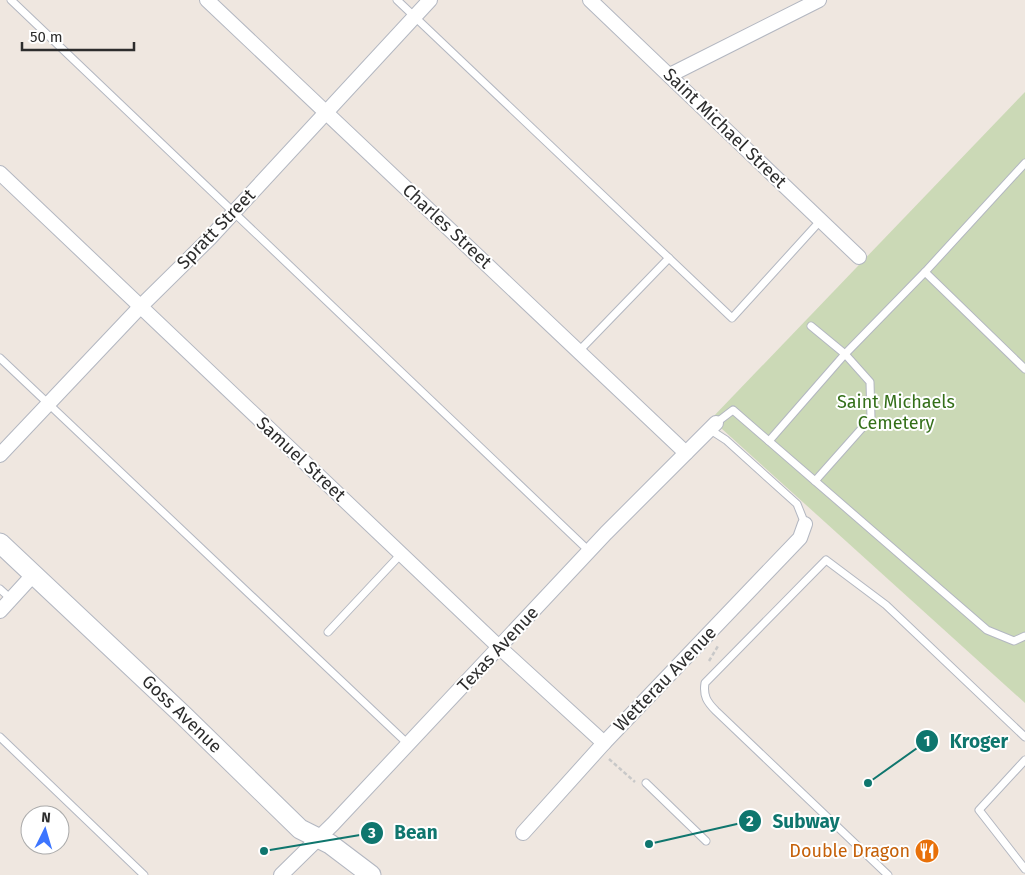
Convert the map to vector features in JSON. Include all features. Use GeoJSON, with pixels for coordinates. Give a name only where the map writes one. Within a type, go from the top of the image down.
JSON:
{"type":"FeatureCollection","features":[{"type":"Feature","properties":{"kind":"main road","name":"Goss Avenue"},"geometry":{"type":"LineString","coordinates":[[0,544],[183,715],[300,829],[339,850],[371,875]]}},
{"type":"Feature","properties":{"kind":"street","name":"Charles Street"},"geometry":{"type":"LineString","coordinates":[[207,0],[686,453]]}},
{"type":"Feature","properties":{"kind":"street","name":"Spratt Street"},"geometry":{"type":"LineString","coordinates":[[0,455],[140,307],[233,213],[430,0]]}},
{"type":"Feature","properties":{"kind":"street","name":"Saint Michael Street"},"geometry":{"type":"LineString","coordinates":[[590,0],[859,257]]}},
{"type":"Feature","properties":{"kind":"street"},"geometry":{"type":"LineString","coordinates":[[670,75],[818,0]]}},
{"type":"Feature","properties":{"kind":"street","name":"Samuel Street"},"geometry":{"type":"LineString","coordinates":[[0,173],[601,746]]}},
{"type":"Feature","properties":{"kind":"street","name":"Texas Avenue"},"geometry":{"type":"LineString","coordinates":[[280,875],[408,744],[650,487],[713,426]]}},
{"type":"Feature","properties":{"kind":"street","name":"Wetterau Avenue"},"geometry":{"type":"LineString","coordinates":[[523,833],[601,746],[800,538],[804,524]]}},
{"type":"Feature","properties":{"kind":"street"},"geometry":{"type":"LineString","coordinates":[[0,611],[33,575]]}},
{"type":"Feature","properties":{"kind":"lane"},"geometry":{"type":"LineString","coordinates":[[11,0],[589,551]]}},
{"type":"Feature","properties":{"kind":"lane"},"geometry":{"type":"LineString","coordinates":[[397,0],[732,318],[821,220]]}},
{"type":"Feature","properties":{"kind":"lane"},"geometry":{"type":"LineString","coordinates":[[769,441],[845,354],[925,272],[1025,164]]}},
{"type":"Feature","properties":{"kind":"lane"},"geometry":{"type":"LineString","coordinates":[[578,351],[669,258]]}},
{"type":"Feature","properties":{"kind":"lane"},"geometry":{"type":"LineString","coordinates":[[925,272],[1025,369]]}},
{"type":"Feature","properties":{"kind":"lane"},"geometry":{"type":"LineString","coordinates":[[811,326],[845,354],[870,382],[871,418],[815,481]]}},
{"type":"Feature","properties":{"kind":"lane"},"geometry":{"type":"LineString","coordinates":[[0,358],[408,744]]}},
{"type":"Feature","properties":{"kind":"lane"},"geometry":{"type":"LineString","coordinates":[[804,524],[797,504],[713,426],[733,410],[987,630],[1014,641],[1025,636]]}},
{"type":"Feature","properties":{"kind":"lane"},"geometry":{"type":"LineString","coordinates":[[328,632],[401,554]]}},
{"type":"Feature","properties":{"kind":"lane"},"geometry":{"type":"LineString","coordinates":[[888,875],[705,699],[705,683],[826,560],[886,606],[1025,737]]}},
{"type":"Feature","properties":{"kind":"lane"},"geometry":{"type":"LineString","coordinates":[[0,589],[11,599]]}},
{"type":"Feature","properties":{"kind":"lane"},"geometry":{"type":"LineString","coordinates":[[0,737],[144,875]]}},
{"type":"Feature","properties":{"kind":"lane"},"geometry":{"type":"LineString","coordinates":[[1021,875],[1025,870],[980,810],[1025,760]]}},
{"type":"Feature","properties":{"kind":"lane"},"geometry":{"type":"LineString","coordinates":[[646,783],[706,841]]}},
{"type":"Feature","properties":{"kind":"path"},"geometry":{"type":"LineString","coordinates":[[601,746],[636,782],[646,783]]}},
{"type":"Feature","properties":{"kind":"green space","name":"Saint Michaels Cemetery"},"geometry":{"type":"Polygon","coordinates":[[[1025,92],[1025,703],[711,419],[1025,92]]]}},
{"type":"Feature","properties":{"kind":"place","name":"Kroger"},"geometry":{"type":"Point","coordinates":[868,783]}},
{"type":"Feature","properties":{"kind":"place","name":"Subway"},"geometry":{"type":"Point","coordinates":[649,844]}},
{"type":"Feature","properties":{"kind":"place","name":"Bean"},"geometry":{"type":"Point","coordinates":[264,851]}},
{"type":"Feature","properties":{"kind":"place","name":"Double Dragon"},"geometry":{"type":"Point","coordinates":[927,851]}}]}
